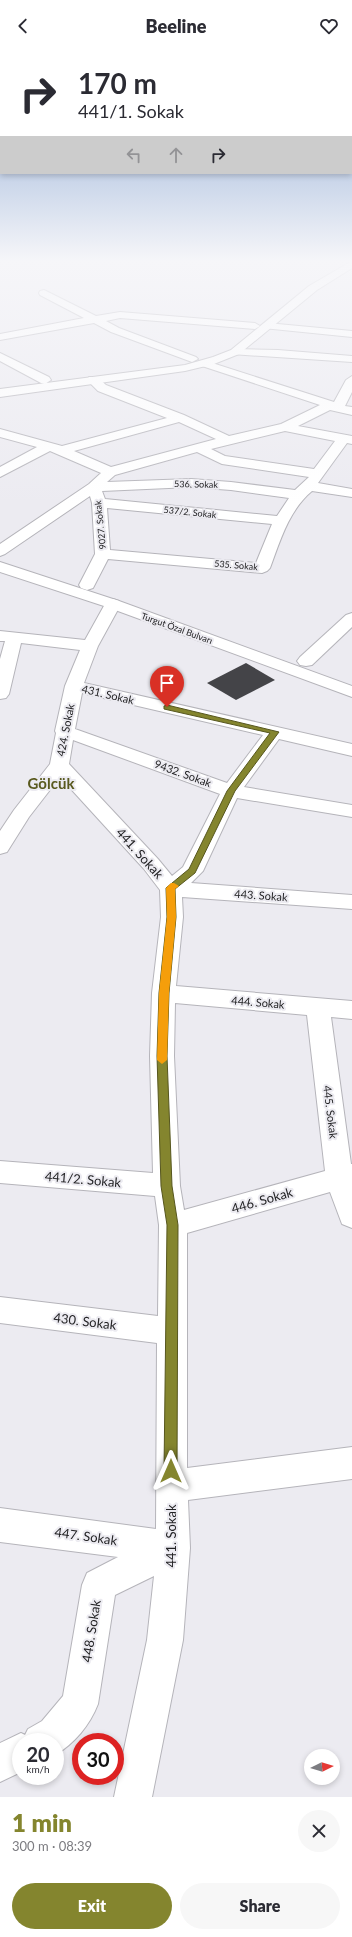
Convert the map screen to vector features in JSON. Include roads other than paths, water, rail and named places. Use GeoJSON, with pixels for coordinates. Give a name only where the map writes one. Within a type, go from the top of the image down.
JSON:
{"type":"FeatureCollection","features":[{"type":"Feature","properties":{"kind":"street"},"geometry":{"type":"LineString","coordinates":[[148,342],[206,364],[334,407],[352,411]]}},
{"type":"Feature","properties":{"kind":"street"},"geometry":{"type":"LineString","coordinates":[[0,385],[154,367],[192,359],[230,342]]}},
{"type":"Feature","properties":{"kind":"street"},"geometry":{"type":"LineString","coordinates":[[0,392],[206,364],[235,352],[245,342]]}},
{"type":"Feature","properties":{"kind":"street"},"geometry":{"type":"LineString","coordinates":[[278,353],[283,342]]}},
{"type":"Feature","properties":{"kind":"street"},"geometry":{"type":"LineString","coordinates":[[235,352],[278,353],[352,359]]}},
{"type":"Feature","properties":{"kind":"street"},"geometry":{"type":"LineString","coordinates":[[0,356],[45,380]]}},
{"type":"Feature","properties":{"kind":"street"},"geometry":{"type":"LineString","coordinates":[[93,380],[102,388],[180,418],[228,440]]}},
{"type":"Feature","properties":{"kind":"street"},"geometry":{"type":"LineString","coordinates":[[0,551],[94,487],[110,472],[228,440],[285,428],[334,407],[352,380]]}},
{"type":"Feature","properties":{"kind":"street"},"geometry":{"type":"LineString","coordinates":[[0,473],[56,448],[180,418]]}},
{"type":"Feature","properties":{"kind":"street"},"geometry":{"type":"LineString","coordinates":[[285,428],[348,439]]}},
{"type":"Feature","properties":{"kind":"street"},"geometry":{"type":"LineString","coordinates":[[0,433],[56,448],[110,472]]}},
{"type":"Feature","properties":{"kind":"street","name":"535. Sokak"},"geometry":{"type":"LineString","coordinates":[[103,554],[262,568],[280,521],[298,495],[309,486],[348,439]]}},
{"type":"Feature","properties":{"kind":"street"},"geometry":{"type":"LineString","coordinates":[[199,448],[222,460],[318,474]]}},
{"type":"Feature","properties":{"kind":"street","name":"536. Sokak"},"geometry":{"type":"LineString","coordinates":[[94,487],[191,483],[231,486],[298,495]]}},
{"type":"Feature","properties":{"kind":"street"},"geometry":{"type":"LineString","coordinates":[[309,486],[352,493]]}},
{"type":"Feature","properties":{"kind":"street","name":"9027. Sokak"},"geometry":{"type":"LineString","coordinates":[[87,584],[103,554],[99,503],[94,487]]}},
{"type":"Feature","properties":{"kind":"street","name":"537/2. Sokak"},"geometry":{"type":"LineString","coordinates":[[99,503],[280,521]]}},
{"type":"Feature","properties":{"kind":"street","name":"Turgut Özal Bulvarı"},"geometry":{"type":"LineString","coordinates":[[0,555],[205,624],[352,677]]}},
{"type":"Feature","properties":{"kind":"street","name":"Turgut Özal Bulvarı"},"geometry":{"type":"LineString","coordinates":[[0,568],[113,604],[352,692]]}},
{"type":"Feature","properties":{"kind":"street","name":"424. Sokak"},"geometry":{"type":"LineString","coordinates":[[0,847],[21,814],[58,765],[74,686],[90,646],[113,604]]}},
{"type":"Feature","properties":{"kind":"street"},"geometry":{"type":"LineString","coordinates":[[306,661],[352,618]]}},
{"type":"Feature","properties":{"kind":"street"},"geometry":{"type":"LineString","coordinates":[[0,694],[7,637],[90,646]]}},
{"type":"Feature","properties":{"kind":"street","name":"431. Sokak"},"geometry":{"type":"LineString","coordinates":[[74,686],[352,750]]}},
{"type":"Feature","properties":{"kind":"street","name":"9432. Sokak"},"geometry":{"type":"LineString","coordinates":[[64,731],[231,791],[352,811]]}},
{"type":"Feature","properties":{"kind":"street"},"geometry":{"type":"LineString","coordinates":[[171,888],[192,871],[231,791],[275,732]]}},
{"type":"Feature","properties":{"kind":"street","name":"441. Sokak"},"geometry":{"type":"LineString","coordinates":[[58,765],[151,864],[171,888],[172,917],[164,993],[162,1056],[167,1186],[173,1225],[171,1331],[171,1486],[173,1548],[165,1640],[133,1797]]}},
{"type":"Feature","properties":{"kind":"street","name":"443. Sokak"},"geometry":{"type":"LineString","coordinates":[[171,888],[352,902]]}},
{"type":"Feature","properties":{"kind":"street","name":"444. Sokak"},"geometry":{"type":"LineString","coordinates":[[164,993],[352,1010]]}},
{"type":"Feature","properties":{"kind":"street","name":"445. Sokak"},"geometry":{"type":"LineString","coordinates":[[318,1007],[352,1216]]}},
{"type":"Feature","properties":{"kind":"street","name":"441/2. Sokak"},"geometry":{"type":"LineString","coordinates":[[0,1172],[167,1186]]}},
{"type":"Feature","properties":{"kind":"street","name":"446. Sokak"},"geometry":{"type":"LineString","coordinates":[[173,1225],[346,1177]]}},
{"type":"Feature","properties":{"kind":"street","name":"430. Sokak"},"geometry":{"type":"LineString","coordinates":[[0,1310],[171,1331]]}},
{"type":"Feature","properties":{"kind":"street"},"geometry":{"type":"LineString","coordinates":[[171,1486],[352,1463]]}},
{"type":"Feature","properties":{"kind":"street","name":"447. Sokak"},"geometry":{"type":"LineString","coordinates":[[0,1525],[173,1548]]}},
{"type":"Feature","properties":{"kind":"street","name":"448. Sokak"},"geometry":{"type":"LineString","coordinates":[[57,1733],[80,1704],[99,1585],[173,1548]]}},
{"type":"Feature","properties":{"kind":"street"},"geometry":{"type":"LineString","coordinates":[[0,1763],[12,1757]]}},
{"type":"Feature","properties":{"kind":"district","name":"Gölcük"},"geometry":{"type":"Point","coordinates":[51,783]}}]}
